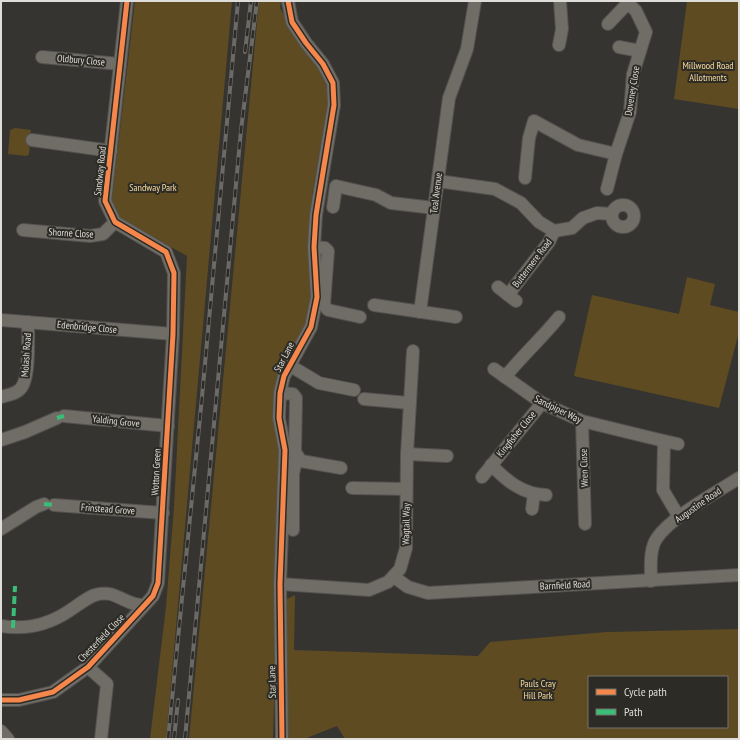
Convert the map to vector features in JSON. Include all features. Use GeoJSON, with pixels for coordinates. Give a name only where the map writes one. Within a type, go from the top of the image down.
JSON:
{"type":"FeatureCollection","features":[{"type":"Feature","properties":{"kind":"street","name":"Sandway Road"},"geometry":{"type":"LineString","coordinates":[[115,222],[106,201],[127,1]]}},
{"type":"Feature","properties":{"kind":"street","name":"Star Lane"},"geometry":{"type":"LineString","coordinates":[[282,739],[280,584],[285,450],[279,418],[280,392],[284,376],[289,365],[311,327],[317,297],[314,247],[316,215],[334,105],[333,83],[323,64],[306,44],[292,22],[288,1]]}},
{"type":"Feature","properties":{"kind":"street","name":"Teal Avenue"},"geometry":{"type":"LineString","coordinates":[[420,312],[449,98],[469,40],[475,1]]}},
{"type":"Feature","properties":{"kind":"street"},"geometry":{"type":"LineString","coordinates":[[559,45],[562,29],[560,1]]}},
{"type":"Feature","properties":{"kind":"street","name":"Doveney Close"},"geometry":{"type":"LineString","coordinates":[[607,189],[616,154],[630,112],[633,74],[646,32],[636,11],[627,2],[608,24]]}},
{"type":"Feature","properties":{"kind":"street"},"geometry":{"type":"LineString","coordinates":[[619,46],[640,51]]}},
{"type":"Feature","properties":{"kind":"street","name":"Oldbury Close"},"geometry":{"type":"LineString","coordinates":[[42,57],[120,64]]}},
{"type":"Feature","properties":{"kind":"street"},"geometry":{"type":"LineString","coordinates":[[524,178],[529,138],[534,121],[578,145],[616,154]]}},
{"type":"Feature","properties":{"kind":"street"},"geometry":{"type":"LineString","coordinates":[[32,140],[111,151]]}},
{"type":"Feature","properties":{"kind":"street","name":"Buttermere Road"},"geometry":{"type":"LineString","coordinates":[[438,181],[495,189],[521,203],[539,222],[554,231],[572,228],[583,218],[597,214],[612,214]]}},
{"type":"Feature","properties":{"kind":"street"},"geometry":{"type":"LineString","coordinates":[[333,207],[336,186],[376,195],[391,203],[434,208]]}},
{"type":"Feature","properties":{"kind":"street"},"geometry":{"type":"LineString","coordinates":[[115,222],[166,252],[174,273],[173,334]]}},
{"type":"Feature","properties":{"kind":"street","name":"Shorne Close"},"geometry":{"type":"LineString","coordinates":[[23,230],[90,236],[103,234],[115,222]]}},
{"type":"Feature","properties":{"kind":"street","name":"Buttermere Road"},"geometry":{"type":"LineString","coordinates":[[498,287],[512,298],[549,242],[554,231]]}},
{"type":"Feature","properties":{"kind":"street"},"geometry":{"type":"LineString","coordinates":[[314,247],[325,248],[328,251],[324,305],[328,310],[360,317]]}},
{"type":"Feature","properties":{"kind":"street"},"geometry":{"type":"LineString","coordinates":[[374,305],[456,317]]}},
{"type":"Feature","properties":{"kind":"street"},"geometry":{"type":"LineString","coordinates":[[505,377],[524,354],[545,335],[559,317]]}},
{"type":"Feature","properties":{"kind":"street","name":"Edenbridge Close"},"geometry":{"type":"LineString","coordinates":[[1,320],[173,334]]}},
{"type":"Feature","properties":{"kind":"street","name":"Molash Road"},"geometry":{"type":"LineString","coordinates":[[1,397],[12,394],[22,388],[26,379],[28,322]]}},
{"type":"Feature","properties":{"kind":"street","name":"Wotton Green"},"geometry":{"type":"LineString","coordinates":[[144,605],[153,596],[158,584],[173,334]]}},
{"type":"Feature","properties":{"kind":"street","name":"Wagtail Way"},"geometry":{"type":"LineString","coordinates":[[280,584],[363,591],[379,588],[394,577],[400,569],[406,548],[407,454],[413,351]]}},
{"type":"Feature","properties":{"kind":"street","name":"Star Lane"},"geometry":{"type":"LineString","coordinates":[[289,365],[319,383],[354,390]]}},
{"type":"Feature","properties":{"kind":"street","name":"Sandpiper Way"},"geometry":{"type":"LineString","coordinates":[[494,369],[542,403],[582,421],[678,444]]}},
{"type":"Feature","properties":{"kind":"street"},"geometry":{"type":"LineString","coordinates":[[280,392],[292,394],[296,398],[295,452],[297,457],[301,461],[340,468]]}},
{"type":"Feature","properties":{"kind":"street"},"geometry":{"type":"LineString","coordinates":[[364,400],[409,403]]}},
{"type":"Feature","properties":{"kind":"street","name":"Kingfisher Close"},"geometry":{"type":"LineString","coordinates":[[482,477],[542,403]]}},
{"type":"Feature","properties":{"kind":"street","name":"Yalding Grove"},"geometry":{"type":"LineString","coordinates":[[1,440],[61,417],[168,426]]}},
{"type":"Feature","properties":{"kind":"street","name":"Wren Close"},"geometry":{"type":"LineString","coordinates":[[582,421],[589,518]]}},
{"type":"Feature","properties":{"kind":"street"},"geometry":{"type":"LineString","coordinates":[[664,441],[663,490],[678,517]]}},
{"type":"Feature","properties":{"kind":"street"},"geometry":{"type":"LineString","coordinates":[[407,454],[447,456]]}},
{"type":"Feature","properties":{"kind":"street"},"geometry":{"type":"LineString","coordinates":[[292,530],[293,474],[297,457]]}},
{"type":"Feature","properties":{"kind":"street","name":"Kingfisher Close"},"geometry":{"type":"LineString","coordinates":[[491,465],[510,484],[540,495],[532,509]]}},
{"type":"Feature","properties":{"kind":"street","name":"Augustine Road"},"geometry":{"type":"LineString","coordinates":[[651,581],[651,556],[656,538],[678,517],[739,478]]}},
{"type":"Feature","properties":{"kind":"street"},"geometry":{"type":"LineString","coordinates":[[352,488],[406,488]]}},
{"type":"Feature","properties":{"kind":"street","name":"Frinstead Grove"},"geometry":{"type":"LineString","coordinates":[[1,529],[36,507],[49,505],[163,514]]}},
{"type":"Feature","properties":{"kind":"street","name":"Barnfield Road"},"geometry":{"type":"LineString","coordinates":[[394,577],[408,587],[428,593],[651,581],[739,574]]}},
{"type":"Feature","properties":{"kind":"street"},"geometry":{"type":"LineString","coordinates":[[1,626],[28,628],[58,618],[95,595],[111,593],[135,606],[144,605]]}},
{"type":"Feature","properties":{"kind":"street","name":"Chesterfield Close"},"geometry":{"type":"LineString","coordinates":[[1,700],[18,700],[53,692],[88,666],[144,605]]}},
{"type":"Feature","properties":{"kind":"street","name":"Chesterfield Close"},"geometry":{"type":"LineString","coordinates":[[88,666],[108,684],[101,739]]}},
{"type":"Feature","properties":{"kind":"street"},"geometry":{"type":"LineString","coordinates":[[1,731],[8,739]]}},
{"type":"Feature","properties":{"kind":"green space","name":"Sandway Park"},"geometry":{"type":"Polygon","coordinates":[[[135,1],[232,1],[166,739],[150,739],[166,607],[174,507],[187,256],[120,219],[112,200],[135,1]]]}},
{"type":"Feature","properties":{"kind":"green space"},"geometry":{"type":"Polygon","coordinates":[[[259,1],[281,1],[280,8],[296,37],[321,66],[331,90],[312,195],[308,248],[311,296],[306,329],[283,367],[273,739],[189,739],[259,1]]]}},
{"type":"Feature","properties":{"kind":"green space","name":"Millwood Road Allotments"},"geometry":{"type":"Polygon","coordinates":[[[687,1],[739,1],[739,109],[674,99],[687,1]]]}},
{"type":"Feature","properties":{"kind":"green space"},"geometry":{"type":"Polygon","coordinates":[[[15,128],[31,130],[29,154],[27,156],[8,154],[10,130],[15,128]]]}},
{"type":"Feature","properties":{"kind":"green space"},"geometry":{"type":"Polygon","coordinates":[[[687,277],[715,284],[710,305],[739,312],[739,332],[719,408],[574,376],[592,295],[679,314],[687,277]]]}},
{"type":"Feature","properties":{"kind":"green space","name":"Pauls Cray Hill Park"},"geometry":{"type":"Polygon","coordinates":[[[295,595],[294,650],[478,656],[490,642],[607,632],[739,629],[739,739],[345,739],[337,726],[304,739],[286,739],[285,600],[295,595]]]}},
{"type":"Feature","properties":{"kind":"railway"},"geometry":{"type":"LineString","coordinates":[[168,739],[202,397],[238,1]]}},
{"type":"Feature","properties":{"kind":"railway"},"geometry":{"type":"LineString","coordinates":[[245,52],[251,1]]}},
{"type":"Feature","properties":{"kind":"railway"},"geometry":{"type":"LineString","coordinates":[[185,739],[241,130],[257,1]]}},
{"type":"Feature","properties":{"kind":"railway"},"geometry":{"type":"LineString","coordinates":[[174,739],[178,700]]}},
{"type":"Feature","properties":{"kind":"marked path"},"geometry":{"type":"LineString","coordinates":[[57,418],[64,416]]}},
{"type":"Feature","properties":{"kind":"marked path"},"geometry":{"type":"LineString","coordinates":[[44,504],[54,505]]}},
{"type":"Feature","properties":{"kind":"marked path"},"geometry":{"type":"LineString","coordinates":[[13,628],[15,586]]}},
{"type":"Feature","properties":{"kind":"cycle path"},"geometry":{"type":"LineString","coordinates":[[1,700],[19,700],[53,692],[88,667],[153,596],[158,583],[173,334],[174,273],[166,252],[115,222],[105,201],[127,1]]}},
{"type":"Feature","properties":{"kind":"cycle path"},"geometry":{"type":"LineString","coordinates":[[282,739],[280,584],[285,450],[279,418],[280,393],[284,376],[311,327],[317,297],[314,247],[316,215],[334,105],[333,83],[323,64],[306,43],[292,22],[288,1]]}}]}
